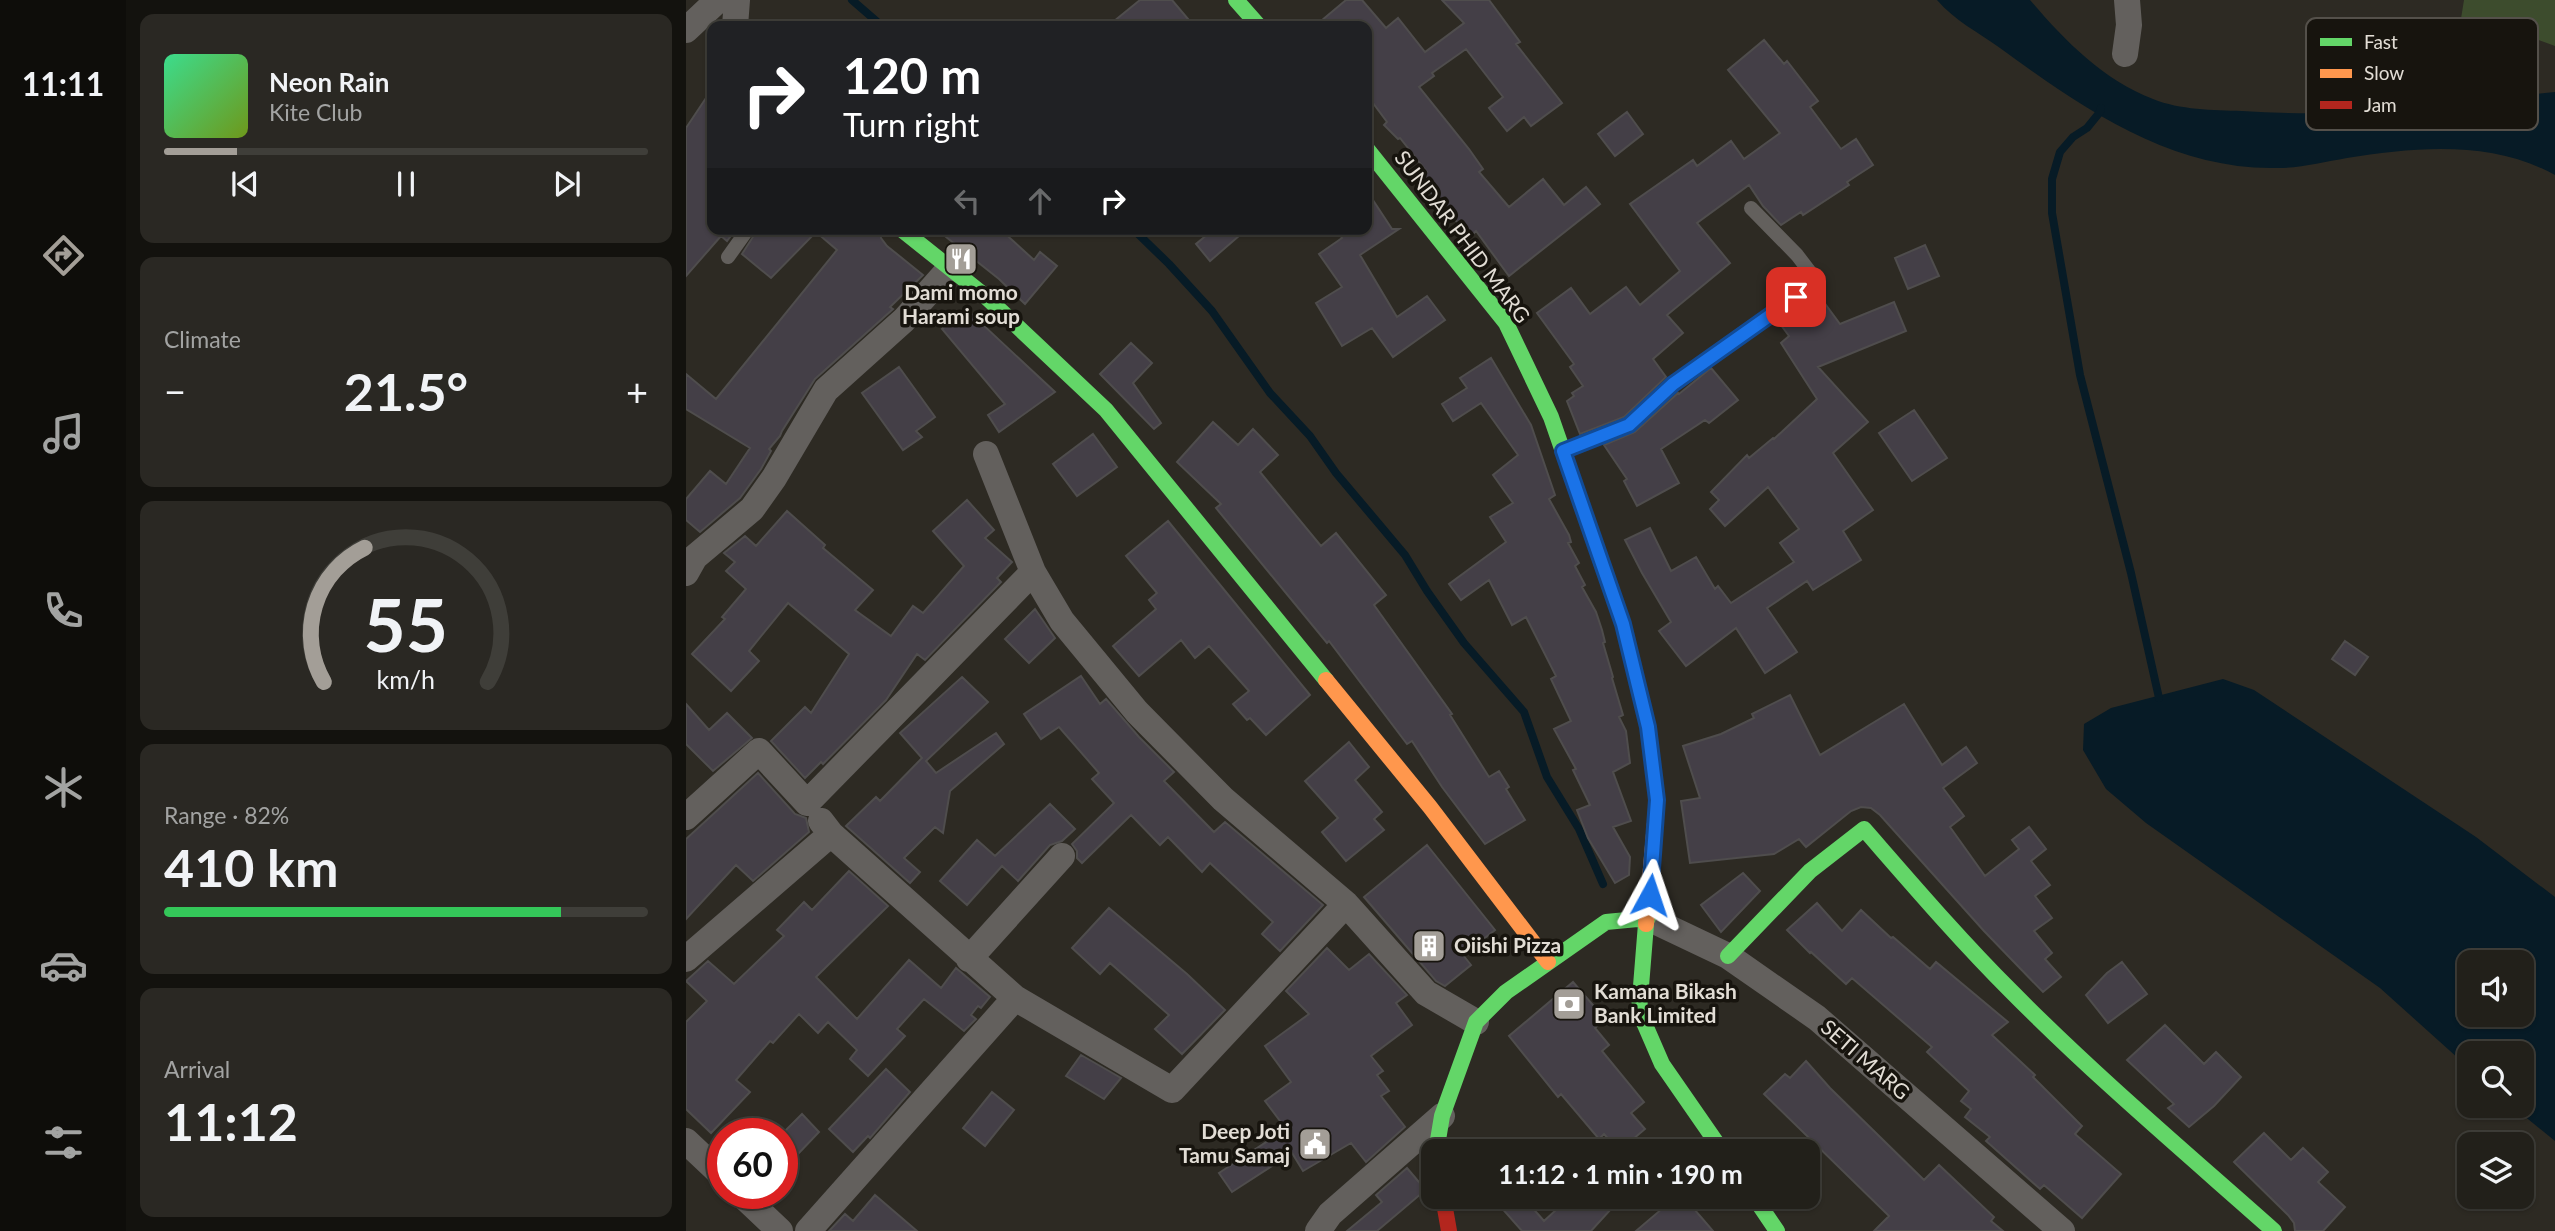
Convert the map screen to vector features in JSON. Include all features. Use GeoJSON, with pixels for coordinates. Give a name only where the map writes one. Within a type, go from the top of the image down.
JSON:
{"type":"FeatureCollection","features":[{"type":"Feature","properties":{"kind":"street"},"geometry":{"type":"LineString","coordinates":[[686,30],[718,0]]}},
{"type":"Feature","properties":{"kind":"street"},"geometry":{"type":"LineString","coordinates":[[735,21],[737,0]]}},
{"type":"Feature","properties":{"kind":"street"},"geometry":{"type":"LineString","coordinates":[[1236,0],[1255,21]]}},
{"type":"Feature","properties":{"kind":"street"},"geometry":{"type":"LineString","coordinates":[[2125,54],[2129,25],[2127,0]]}},
{"type":"Feature","properties":{"kind":"street","name":"SUNDAR PHID MARG"},"geometry":{"type":"LineString","coordinates":[[1372,155],[1506,323],[1551,417],[1563,451],[1623,624],[1648,727],[1657,800],[1639,1011],[1662,1064],[1714,1139]]}},
{"type":"Feature","properties":{"kind":"street"},"geometry":{"type":"LineString","coordinates":[[909,235],[985,296],[1106,410],[1421,796],[1548,962]]}},
{"type":"Feature","properties":{"kind":"street"},"geometry":{"type":"LineString","coordinates":[[686,573],[695,557],[752,509],[827,390],[904,320],[950,268]]}},
{"type":"Feature","properties":{"kind":"street"},"geometry":{"type":"LineString","coordinates":[[986,454],[1033,572],[1062,621],[1137,712],[1223,799],[1346,904],[1426,993],[1476,1022]]}},
{"type":"Feature","properties":{"kind":"street"},"geometry":{"type":"LineString","coordinates":[[807,803],[1033,572]]}},
{"type":"Feature","properties":{"kind":"street"},"geometry":{"type":"LineString","coordinates":[[686,817],[759,751],[807,803],[831,834],[1015,998],[1172,1090],[1346,904]]}},
{"type":"Feature","properties":{"kind":"street"},"geometry":{"type":"LineString","coordinates":[[1728,956],[1810,871],[1864,829],[1964,943],[2033,1013],[2274,1231]]}},
{"type":"Feature","properties":{"kind":"street"},"geometry":{"type":"LineString","coordinates":[[686,958],[831,834]]}},
{"type":"Feature","properties":{"kind":"street"},"geometry":{"type":"LineString","coordinates":[[969,959],[1062,856]]}},
{"type":"Feature","properties":{"kind":"street"},"geometry":{"type":"LineString","coordinates":[[1438,1139],[1442,1115],[1476,1022],[1506,992],[1606,922],[1648,918]]}},
{"type":"Feature","properties":{"kind":"street","name":"SETI MARG"},"geometry":{"type":"LineString","coordinates":[[1648,918],[1728,956],[1817,1018],[2062,1231]]}},
{"type":"Feature","properties":{"kind":"street"},"geometry":{"type":"LineString","coordinates":[[808,1231],[1015,998]]}},
{"type":"Feature","properties":{"kind":"street"},"geometry":{"type":"LineString","coordinates":[[1318,1231],[1330,1214],[1442,1115]]}},
{"type":"Feature","properties":{"kind":"street"},"geometry":{"type":"LineString","coordinates":[[686,1141],[707,1161]]}},
{"type":"Feature","properties":{"kind":"street"},"geometry":{"type":"LineString","coordinates":[[756,1209],[779,1231]]}},
{"type":"Feature","properties":{"kind":"street"},"geometry":{"type":"LineString","coordinates":[[1445,1209],[1448,1230]]}},
{"type":"Feature","properties":{"kind":"street"},"geometry":{"type":"LineString","coordinates":[[1762,1209],[1777,1231]]}},
{"type":"Feature","properties":{"kind":"lane"},"geometry":{"type":"LineString","coordinates":[[1563,451],[1629,425],[1673,384],[1811,287],[1810,272],[1751,208]]}},
{"type":"Feature","properties":{"kind":"lane"},"geometry":{"type":"LineString","coordinates":[[728,257],[744,235]]}},
{"type":"Feature","properties":{"kind":"green space"},"geometry":{"type":"Polygon","coordinates":[[[2464,0],[2555,0],[2555,46],[2538,40],[2538,18],[2461,18],[2464,0]]]}},
{"type":"Feature","properties":{"kind":"water"},"geometry":{"type":"Polygon","coordinates":[[[1937,0],[2030,0],[2071,44],[2101,70],[2135,91],[2163,103],[2208,110],[2306,113],[2306,130],[2538,130],[2538,94],[2555,92],[2555,175],[2506,156],[2453,149],[2373,154],[2287,168],[2239,166],[2201,159],[2130,132],[2096,113],[1951,14],[1937,0]]]}},
{"type":"Feature","properties":{"kind":"water"},"geometry":{"type":"Polygon","coordinates":[[[2223,679],[2254,690],[2476,837],[2555,897],[2555,1141],[2527,1118],[2534,1118],[2534,1041],[2457,1041],[2457,1057],[2380,988],[2146,823],[2106,789],[2083,750],[2084,724],[2111,708],[2223,679]]]}},
{"type":"Feature","properties":{"kind":"building"},"geometry":{"type":"Polygon","coordinates":[[[1140,0],[1172,0],[1190,21],[1114,21],[1140,0]]]}},
{"type":"Feature","properties":{"kind":"building"},"geometry":{"type":"Polygon","coordinates":[[[1346,0],[1362,0],[1386,28],[1398,18],[1425,52],[1464,23],[1442,0],[1489,0],[1520,42],[1516,44],[1562,103],[1531,126],[1524,117],[1507,131],[1489,108],[1503,97],[1466,49],[1432,73],[1434,76],[1419,87],[1469,149],[1483,169],[1479,172],[1509,207],[1543,179],[1564,205],[1586,187],[1600,204],[1509,276],[1476,231],[1472,235],[1460,221],[1458,223],[1418,178],[1427,172],[1400,138],[1384,125],[1387,122],[1372,102],[1372,21],[1321,21],[1346,0]]]}},
{"type":"Feature","properties":{"kind":"building"},"geometry":{"type":"Polygon","coordinates":[[[1764,40],[1784,64],[1787,61],[1818,101],[1810,107],[1841,149],[1856,139],[1873,165],[1847,182],[1849,185],[1803,215],[1801,212],[1781,225],[1763,206],[1749,185],[1697,223],[1730,263],[1667,315],[1683,333],[1653,359],[1666,377],[1624,417],[1580,434],[1567,401],[1574,396],[1572,393],[1583,386],[1570,367],[1574,364],[1537,313],[1571,288],[1590,314],[1626,287],[1640,305],[1680,271],[1630,204],[1693,160],[1697,166],[1731,141],[1744,159],[1780,133],[1728,70],[1764,40]]]}},
{"type":"Feature","properties":{"kind":"building"},"geometry":{"type":"Polygon","coordinates":[[[707,96],[707,235],[732,235],[727,241],[721,236],[686,276],[686,128],[707,96]]]}},
{"type":"Feature","properties":{"kind":"building"},"geometry":{"type":"Polygon","coordinates":[[[1627,112],[1643,134],[1615,156],[1598,134],[1627,112]]]}},
{"type":"Feature","properties":{"kind":"building"},"geometry":{"type":"Polygon","coordinates":[[[1372,199],[1392,229],[1399,229],[1360,255],[1397,317],[1427,296],[1445,320],[1393,357],[1372,328],[1342,346],[1316,303],[1342,287],[1319,254],[1342,238],[1340,235],[1372,235],[1372,199]]]}},
{"type":"Feature","properties":{"kind":"building"},"geometry":{"type":"Polygon","coordinates":[[[754,235],[813,235],[771,278],[742,254],[754,235]]]}},
{"type":"Feature","properties":{"kind":"building"},"geometry":{"type":"Polygon","coordinates":[[[820,235],[881,235],[887,246],[923,275],[890,307],[893,309],[815,379],[769,449],[771,451],[761,469],[740,498],[700,532],[686,520],[686,499],[710,471],[726,484],[750,448],[686,409],[686,374],[716,399],[837,250],[820,235]]]}},
{"type":"Feature","properties":{"kind":"building"},"geometry":{"type":"Polygon","coordinates":[[[944,235],[1007,235],[1034,260],[1040,252],[1057,266],[1025,304],[999,279],[944,235]]]}},
{"type":"Feature","properties":{"kind":"building"},"geometry":{"type":"Polygon","coordinates":[[[1207,235],[1240,235],[1210,261],[1196,244],[1207,235]]]}},
{"type":"Feature","properties":{"kind":"building"},"geometry":{"type":"Polygon","coordinates":[[[1925,245],[1939,276],[1908,289],[1895,258],[1925,245]]]}},
{"type":"Feature","properties":{"kind":"building"},"geometry":{"type":"Polygon","coordinates":[[[1818,294],[1840,324],[1894,302],[1906,331],[1818,367],[1868,422],[1833,453],[1873,510],[1843,531],[1861,560],[1813,590],[1807,581],[1767,608],[1797,652],[1765,673],[1736,628],[1686,666],[1659,631],[1671,622],[1625,540],[1650,528],[1671,571],[1696,557],[1715,589],[1718,586],[1731,603],[1794,562],[1780,543],[1799,529],[1768,487],[1725,526],[1710,509],[1719,500],[1711,492],[1747,455],[1749,458],[1774,439],[1817,399],[1781,343],[1789,336],[1778,321],[1818,294]]]}},
{"type":"Feature","properties":{"kind":"building"},"geometry":{"type":"Polygon","coordinates":[[[966,309],[1055,392],[999,432],[988,415],[1005,404],[942,329],[966,309]]]}},
{"type":"Feature","properties":{"kind":"building"},"geometry":{"type":"Polygon","coordinates":[[[1131,343],[1152,363],[1133,383],[1161,423],[1154,429],[1100,374],[1131,343]]]}},
{"type":"Feature","properties":{"kind":"building"},"geometry":{"type":"Polygon","coordinates":[[[1491,358],[1531,425],[1555,495],[1549,499],[1569,535],[1571,542],[1568,543],[1579,563],[1575,566],[1585,585],[1582,587],[1596,612],[1602,630],[1603,643],[1623,715],[1619,717],[1626,731],[1630,763],[1613,772],[1631,821],[1613,827],[1630,857],[1629,875],[1615,883],[1588,838],[1577,810],[1590,805],[1573,770],[1576,769],[1554,729],[1571,721],[1551,679],[1556,676],[1526,617],[1512,625],[1489,580],[1461,600],[1449,584],[1506,542],[1490,517],[1513,503],[1493,475],[1518,455],[1481,403],[1453,421],[1442,404],[1467,388],[1460,378],[1491,358]]]}},
{"type":"Feature","properties":{"kind":"building"},"geometry":{"type":"Polygon","coordinates":[[[899,367],[935,417],[916,431],[922,437],[903,450],[862,393],[899,367]]]}},
{"type":"Feature","properties":{"kind":"building"},"geometry":{"type":"Polygon","coordinates":[[[1711,368],[1738,400],[1709,423],[1705,420],[1661,449],[1679,483],[1637,506],[1624,481],[1627,479],[1604,445],[1635,432],[1678,393],[1711,368]]]}},
{"type":"Feature","properties":{"kind":"building"},"geometry":{"type":"Polygon","coordinates":[[[1914,410],[1947,458],[1912,481],[1879,433],[1914,410]]]}},
{"type":"Feature","properties":{"kind":"building"},"geometry":{"type":"Polygon","coordinates":[[[1213,422],[1238,445],[1253,429],[1278,455],[1260,472],[1321,546],[1336,533],[1386,595],[1374,605],[1452,714],[1450,715],[1489,777],[1499,771],[1509,787],[1506,789],[1525,820],[1485,844],[1442,787],[1412,741],[1407,744],[1329,641],[1327,643],[1216,508],[1221,504],[1177,462],[1213,422]]]}},
{"type":"Feature","properties":{"kind":"building"},"geometry":{"type":"Polygon","coordinates":[[[1093,434],[1117,467],[1077,496],[1053,464],[1093,434]]]}},
{"type":"Feature","properties":{"kind":"building"},"geometry":{"type":"Polygon","coordinates":[[[967,500],[994,530],[985,538],[1012,562],[997,578],[1001,582],[925,660],[917,654],[886,700],[823,764],[821,762],[805,778],[771,741],[805,707],[811,713],[849,654],[788,603],[749,651],[759,661],[731,691],[692,654],[725,619],[722,617],[746,589],[726,571],[735,562],[724,553],[745,536],[756,546],[787,511],[825,545],[823,548],[873,590],[855,610],[891,636],[913,606],[923,613],[964,566],[933,531],[967,500]]]}},
{"type":"Feature","properties":{"kind":"building"},"geometry":{"type":"Polygon","coordinates":[[[1168,521],[1310,695],[1266,735],[1233,704],[1249,691],[1209,646],[1195,658],[1181,640],[1139,676],[1113,646],[1156,609],[1149,600],[1157,593],[1126,556],[1168,521]]]}},
{"type":"Feature","properties":{"kind":"building"},"geometry":{"type":"Polygon","coordinates":[[[1035,609],[1055,638],[1029,663],[1005,639],[1035,609]]]}},
{"type":"Feature","properties":{"kind":"building"},"geometry":{"type":"Polygon","coordinates":[[[2345,641],[2368,657],[2355,675],[2332,659],[2345,641]]]}},
{"type":"Feature","properties":{"kind":"building"},"geometry":{"type":"Polygon","coordinates":[[[1081,676],[1100,704],[1106,699],[1174,772],[1164,781],[1214,832],[1225,822],[1323,905],[1280,951],[1262,934],[1273,922],[1210,863],[1202,872],[1168,837],[1160,845],[1131,815],[1082,863],[1077,858],[1077,851],[1072,844],[1114,803],[1092,779],[1099,773],[1059,727],[1041,739],[1024,714],[1081,676]]]}},
{"type":"Feature","properties":{"kind":"building"},"geometry":{"type":"Polygon","coordinates":[[[962,677],[988,702],[926,761],[936,773],[996,733],[1004,744],[950,791],[943,833],[935,827],[904,858],[920,872],[910,883],[846,826],[876,797],[880,801],[922,758],[900,733],[962,677]]]}},
{"type":"Feature","properties":{"kind":"building"},"geometry":{"type":"Polygon","coordinates":[[[1790,695],[1820,755],[1904,704],[1942,765],[1966,747],[1977,763],[1943,788],[1964,816],[1950,827],[1985,876],[2019,849],[2012,840],[2029,827],[2046,849],[2031,861],[2050,885],[2035,896],[2052,918],[2034,931],[2052,953],[2045,959],[2061,977],[2043,992],[1871,808],[1861,807],[1851,811],[1806,847],[1799,839],[1774,854],[1690,863],[1681,801],[1700,798],[1683,746],[1721,734],[1754,718],[1752,714],[1790,695]]]}},
{"type":"Feature","properties":{"kind":"building"},"geometry":{"type":"Polygon","coordinates":[[[686,704],[709,730],[727,713],[752,738],[713,771],[686,744],[686,704]]]}},
{"type":"Feature","properties":{"kind":"building"},"geometry":{"type":"Polygon","coordinates":[[[1349,742],[1369,767],[1355,780],[1382,812],[1374,819],[1384,830],[1346,861],[1322,832],[1338,818],[1305,781],[1349,742]]]}},
{"type":"Feature","properties":{"kind":"building"},"geometry":{"type":"Polygon","coordinates":[[[758,773],[795,814],[806,818],[809,832],[753,881],[736,865],[686,919],[686,839],[758,773]]]}},
{"type":"Feature","properties":{"kind":"building"},"geometry":{"type":"Polygon","coordinates":[[[1050,804],[1075,829],[1062,841],[1050,845],[1018,881],[1002,866],[967,905],[940,881],[977,840],[995,856],[1050,804]]]}},
{"type":"Feature","properties":{"kind":"building"},"geometry":{"type":"Polygon","coordinates":[[[1427,845],[1495,930],[1463,955],[1471,965],[1445,986],[1436,981],[1364,897],[1427,845]]]}},
{"type":"Feature","properties":{"kind":"building"},"geometry":{"type":"Polygon","coordinates":[[[849,871],[888,906],[816,977],[857,1019],[909,960],[941,988],[956,968],[990,997],[971,1015],[976,1019],[964,1031],[924,999],[897,1029],[905,1036],[868,1076],[850,1059],[857,1050],[828,1022],[818,1033],[799,1014],[773,1043],[770,1041],[736,1080],[750,1092],[725,1118],[707,1118],[707,1129],[686,1109],[686,1022],[707,1001],[686,981],[708,961],[734,984],[784,936],[777,930],[804,902],[812,910],[849,871]]]}},
{"type":"Feature","properties":{"kind":"building"},"geometry":{"type":"Polygon","coordinates":[[[1743,873],[1760,891],[1721,932],[1701,905],[1743,873]]]}},
{"type":"Feature","properties":{"kind":"building"},"geometry":{"type":"Polygon","coordinates":[[[1817,903],[1842,931],[1861,910],[1930,969],[1936,962],[2008,1022],[1992,1035],[2035,1075],[2033,1077],[2082,1126],[2075,1134],[2121,1174],[2082,1218],[2044,1185],[2040,1189],[1986,1141],[1990,1137],[1965,1117],[1971,1109],[1961,1101],[1969,1091],[1927,1052],[1932,1047],[1852,978],[1846,984],[1787,930],[1817,903]]]}},
{"type":"Feature","properties":{"kind":"building"},"geometry":{"type":"Polygon","coordinates":[[[1109,908],[1225,1010],[1182,1054],[1155,1029],[1169,1015],[1110,963],[1100,974],[1072,948],[1109,908]]]}},
{"type":"Feature","properties":{"kind":"building"},"geometry":{"type":"Polygon","coordinates":[[[1327,948],[1349,970],[1369,954],[1407,995],[1396,1003],[1412,1025],[1371,1056],[1383,1071],[1377,1075],[1389,1091],[1381,1096],[1405,1127],[1366,1162],[1351,1143],[1303,1171],[1292,1153],[1232,1192],[1219,1173],[1286,1129],[1265,1101],[1291,1082],[1265,1046],[1309,1014],[1286,991],[1327,948]]]}},
{"type":"Feature","properties":{"kind":"building"},"geometry":{"type":"Polygon","coordinates":[[[2122,962],[2147,994],[2108,1023],[2086,995],[2122,962]]]}},
{"type":"Feature","properties":{"kind":"building"},"geometry":{"type":"Polygon","coordinates":[[[1573,982],[1605,1019],[1595,1028],[1609,1045],[1602,1051],[1644,1102],[1631,1113],[1645,1129],[1633,1139],[1608,1139],[1604,1134],[1599,1139],[1561,1094],[1558,1097],[1509,1036],[1573,982]]]}},
{"type":"Feature","properties":{"kind":"building"},"geometry":{"type":"Polygon","coordinates":[[[2165,1025],[2204,1064],[2216,1052],[2241,1077],[2214,1106],[2189,1127],[2168,1108],[2174,1104],[2127,1060],[2165,1025]]]}},
{"type":"Feature","properties":{"kind":"building"},"geometry":{"type":"Polygon","coordinates":[[[1081,1055],[1121,1078],[1104,1099],[1066,1076],[1081,1055]]]}},
{"type":"Feature","properties":{"kind":"building"},"geometry":{"type":"Polygon","coordinates":[[[1806,1061],[1924,1180],[1939,1165],[1994,1217],[1991,1221],[2003,1231],[1874,1231],[1889,1216],[1820,1149],[1820,1139],[1810,1139],[1764,1094],[1785,1074],[1790,1078],[1806,1061]]]}},
{"type":"Feature","properties":{"kind":"building"},"geometry":{"type":"Polygon","coordinates":[[[886,1069],[910,1092],[870,1138],[868,1136],[853,1152],[829,1129],[886,1069]]]}},
{"type":"Feature","properties":{"kind":"building"},"geometry":{"type":"Polygon","coordinates":[[[992,1092],[1014,1110],[985,1146],[963,1128],[992,1092]]]}},
{"type":"Feature","properties":{"kind":"building"},"geometry":{"type":"Polygon","coordinates":[[[802,1114],[819,1132],[798,1154],[798,1118],[802,1114]]]}},
{"type":"Feature","properties":{"kind":"building"},"geometry":{"type":"Polygon","coordinates":[[[2264,1133],[2291,1160],[2303,1148],[2328,1172],[2318,1182],[2345,1207],[2323,1231],[2295,1231],[2294,1223],[2288,1215],[2234,1162],[2264,1133]]]}},
{"type":"Feature","properties":{"kind":"building"},"geometry":{"type":"Polygon","coordinates":[[[1407,1168],[1421,1184],[1421,1194],[1377,1231],[1347,1231],[1382,1202],[1376,1195],[1407,1168]]]}},
{"type":"Feature","properties":{"kind":"building"},"geometry":{"type":"Polygon","coordinates":[[[875,1195],[917,1231],[829,1231],[845,1214],[853,1221],[875,1195]]]}},
{"type":"Feature","properties":{"kind":"building"},"geometry":{"type":"Polygon","coordinates":[[[1503,1209],[1534,1209],[1544,1221],[1557,1209],[1611,1209],[1591,1231],[1522,1231],[1503,1209]]]}},
{"type":"Feature","properties":{"kind":"building"},"geometry":{"type":"Polygon","coordinates":[[[1662,1209],[1694,1209],[1713,1231],[1636,1231],[1662,1209]]]}},
{"type":"Feature","properties":{"kind":"waterway"},"geometry":{"type":"LineString","coordinates":[[852,0],[876,21]]}},
{"type":"Feature","properties":{"kind":"waterway"},"geometry":{"type":"LineString","coordinates":[[2101,108],[2087,128],[2073,137],[2060,152],[2052,179],[2052,213],[2080,375],[2131,573],[2159,698]]}},
{"type":"Feature","properties":{"kind":"waterway"},"geometry":{"type":"LineString","coordinates":[[1139,235],[1212,311],[1270,393],[1310,436],[1336,473],[1405,555],[1464,643],[1524,712],[1547,777],[1579,829],[1603,884]]}},
{"type":"Feature","properties":{"kind":"traffic: fast"},"geometry":{"type":"LineString","coordinates":[[1236,0],[1255,21]]}},
{"type":"Feature","properties":{"kind":"traffic: fast"},"geometry":{"type":"LineString","coordinates":[[1372,155],[1506,323],[1551,417],[1613,596]]}},
{"type":"Feature","properties":{"kind":"traffic: fast"},"geometry":{"type":"LineString","coordinates":[[909,235],[985,296],[1106,410],[1326,680]]}},
{"type":"Feature","properties":{"kind":"traffic: fast"},"geometry":{"type":"LineString","coordinates":[[1728,956],[1810,871],[1864,829],[1936,911],[2042,1022],[2274,1231]]}},
{"type":"Feature","properties":{"kind":"traffic: fast"},"geometry":{"type":"LineString","coordinates":[[1438,1139],[1442,1116],[1476,1022],[1506,992],[1606,922],[1648,918]]}},
{"type":"Feature","properties":{"kind":"traffic: fast"},"geometry":{"type":"LineString","coordinates":[[1646,924],[1639,1011],[1662,1064],[1714,1139]]}},
{"type":"Feature","properties":{"kind":"traffic: fast"},"geometry":{"type":"LineString","coordinates":[[1762,1209],[1777,1231]]}},
{"type":"Feature","properties":{"kind":"traffic: slow"},"geometry":{"type":"LineString","coordinates":[[1613,596],[1623,624],[1648,727],[1657,800],[1646,924]]}},
{"type":"Feature","properties":{"kind":"traffic: slow"},"geometry":{"type":"LineString","coordinates":[[1326,680],[1430,807],[1548,962]]}},
{"type":"Feature","properties":{"kind":"traffic: jam"},"geometry":{"type":"LineString","coordinates":[[1445,1209],[1449,1231]]}},
{"type":"Feature","properties":{"kind":"place","name":"Dami momo Harami soup"},"geometry":{"type":"Point","coordinates":[961,259]}},
{"type":"Feature","properties":{"kind":"place","name":"Oiishi Pizza"},"geometry":{"type":"Point","coordinates":[1429,946]}},
{"type":"Feature","properties":{"kind":"place","name":"Kamana Bikash Bank Limited"},"geometry":{"type":"Point","coordinates":[1569,1004]}},
{"type":"Feature","properties":{"kind":"place","name":"Deep Joti Tamu Samaj"},"geometry":{"type":"Point","coordinates":[1315,1144]}},
{"type":"Feature","properties":{"kind":"route"},"geometry":{"type":"LineString","coordinates":[[1650,895],[1657,800],[1648,727],[1623,624],[1563,451],[1629,425],[1673,384],[1796,297]]}}]}
